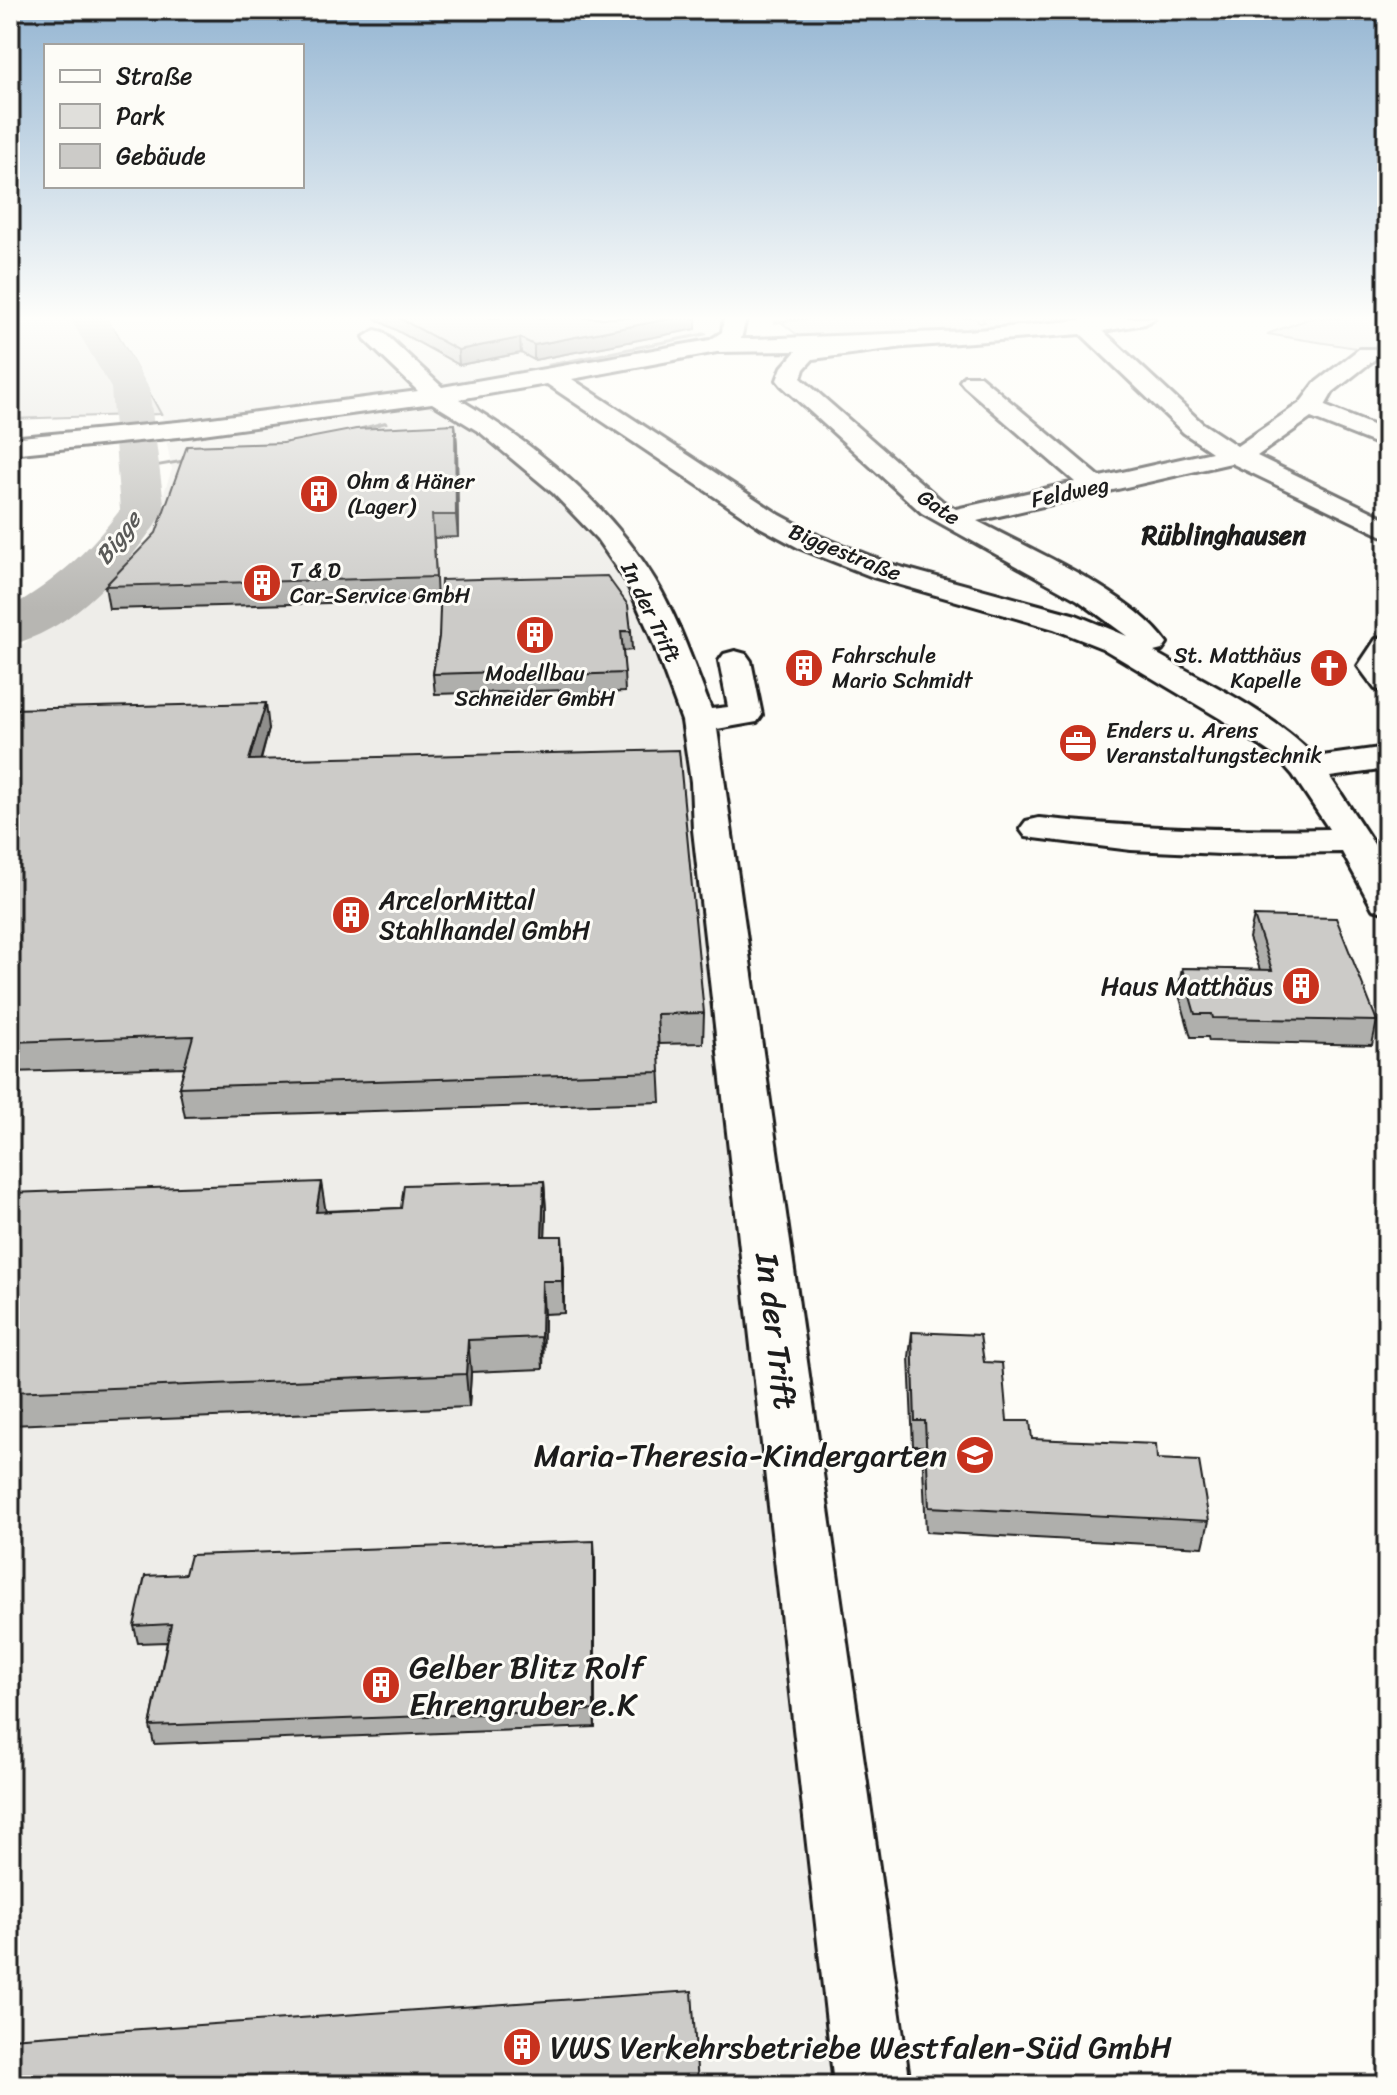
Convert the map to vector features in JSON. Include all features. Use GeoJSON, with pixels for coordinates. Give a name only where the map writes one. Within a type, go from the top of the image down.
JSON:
{"type":"FeatureCollection","features":[{"type":"Feature","properties":{"kind":"street"},"geometry":{"type":"LineString","coordinates":[[10,446],[192,429],[290,416]]}},
{"type":"Feature","properties":{"kind":"street","name":"In der Trift"},"geometry":{"type":"LineString","coordinates":[[470,416],[490,428],[562,487],[607,533],[641,581],[665,632],[699,721],[872,2085]]}},
{"type":"Feature","properties":{"kind":"street","name":"Biggestraße"},"geometry":{"type":"LineString","coordinates":[[611,416],[770,521],[809,542],[883,571],[1065,622],[1113,641],[1149,660],[1290,751],[1306,768],[1355,840],[1387,901]]}},
{"type":"Feature","properties":{"kind":"street","name":"Gate"},"geometry":{"type":"LineString","coordinates":[[829,416],[932,507],[1089,594],[1132,623],[1153,645],[1149,660]]}},
{"type":"Feature","properties":{"kind":"street"},"geometry":{"type":"LineString","coordinates":[[1013,416],[1095,486]]}},
{"type":"Feature","properties":{"kind":"street"},"geometry":{"type":"LineString","coordinates":[[1180,416],[1234,455],[1387,530]]}},
{"type":"Feature","properties":{"kind":"street","name":"Feldweg"},"geometry":{"type":"LineString","coordinates":[[952,518],[1234,455],[1250,450],[1298,416]]}},
{"type":"Feature","properties":{"kind":"street"},"geometry":{"type":"LineString","coordinates":[[1328,416],[1387,440]]}},
{"type":"Feature","properties":{"kind":"street"},"geometry":{"type":"LineString","coordinates":[[1387,646],[1374,666],[1387,682]]}},
{"type":"Feature","properties":{"kind":"street"},"geometry":{"type":"LineString","coordinates":[[699,721],[745,715],[746,706],[735,661]]}},
{"type":"Feature","properties":{"kind":"street"},"geometry":{"type":"LineString","coordinates":[[1306,768],[1342,766],[1387,758]]}},
{"type":"Feature","properties":{"kind":"street"},"geometry":{"type":"LineString","coordinates":[[1039,829],[1131,839],[1221,843],[1355,840]]}},
{"type":"Feature","properties":{"kind":"shaded area"},"geometry":{"type":"Polygon","coordinates":[[[161,416],[463,416],[607,533],[699,721],[872,2085],[10,2085],[10,654],[145,549],[172,469],[161,416]]]}},
{"type":"Feature","properties":{"kind":"green space"},"geometry":{"type":"Polygon","coordinates":[[[10,416],[108,416],[10,419],[10,416]]]}},
{"type":"Feature","properties":{"kind":"building","name":"Ohm & Häner (Lager)"},"geometry":{"type":"Polygon","coordinates":[[[455,424],[456,515],[432,515],[436,577],[105,586],[156,533],[187,446],[283,443],[356,429],[455,424]]]}},
{"type":"Feature","properties":{"kind":"building"},"geometry":{"type":"Polygon","coordinates":[[[607,576],[628,605],[631,631],[621,631],[625,673],[567,675],[567,670],[433,674],[439,637],[441,580],[607,576]]]}},
{"type":"Feature","properties":{"kind":"building","name":"ArcelorMittal Stahlhandel GmbH"},"geometry":{"type":"Polygon","coordinates":[[[266,703],[249,760],[679,750],[704,1013],[657,1014],[660,1072],[179,1087],[193,1036],[10,1042],[10,709],[266,703]]]}},
{"type":"Feature","properties":{"kind":"building"},"geometry":{"type":"Polygon","coordinates":[[[1254,916],[1336,918],[1377,1021],[1213,1018],[1212,1014],[1195,1014],[1182,968],[1272,970],[1254,916]]]}},
{"type":"Feature","properties":{"kind":"building"},"geometry":{"type":"Polygon","coordinates":[[[544,1181],[542,1236],[562,1236],[562,1281],[542,1281],[541,1337],[468,1340],[466,1374],[10,1392],[10,1193],[321,1182],[316,1212],[401,1208],[404,1185],[544,1181]]]}},
{"type":"Feature","properties":{"kind":"building","name":"Maria-Theresia-Kindergarten"},"geometry":{"type":"Polygon","coordinates":[[[912,1332],[980,1335],[984,1362],[1002,1363],[1007,1421],[1030,1421],[1032,1439],[1156,1444],[1157,1459],[1199,1461],[1209,1521],[929,1507],[925,1421],[915,1421],[912,1332]]]}},
{"type":"Feature","properties":{"kind":"building","name":"Gelber Blitz Rolf Ehrengruber e.K"},"geometry":{"type":"Polygon","coordinates":[[[594,1541],[594,1710],[150,1726],[171,1624],[134,1626],[145,1576],[185,1574],[190,1555],[594,1541]]]}},
{"type":"Feature","properties":{"kind":"building"},"geometry":{"type":"Polygon","coordinates":[[[692,1991],[698,2085],[10,2085],[10,2038],[692,1991]]]}},
{"type":"Feature","properties":{"kind":"waterway","name":"Bigge"},"geometry":{"type":"LineString","coordinates":[[10,630],[63,597],[106,560],[143,511],[133,416]]}},
{"type":"Feature","properties":{"kind":"waterway"},"geometry":{"type":"LineString","coordinates":[[349,431],[385,423]]}},
{"type":"Feature","properties":{"kind":"waterway"},"geometry":{"type":"LineString","coordinates":[[139,468],[197,459]]}},
{"type":"Feature","properties":{"kind":"place","name":"Ohm & Häner (Lager)"},"geometry":{"type":"Point","coordinates":[319,494]}},
{"type":"Feature","properties":{"kind":"place","name":"T & D Car-Service GmbH"},"geometry":{"type":"Point","coordinates":[262,583]}},
{"type":"Feature","properties":{"kind":"place","name":"Modellbau Schneider GmbH"},"geometry":{"type":"Point","coordinates":[535,635]}},
{"type":"Feature","properties":{"kind":"place","name":"Fahrschule Mario Schmidt"},"geometry":{"type":"Point","coordinates":[804,668]}},
{"type":"Feature","properties":{"kind":"place","name":"St. Matthäus Kapelle"},"geometry":{"type":"Point","coordinates":[1329,668]}},
{"type":"Feature","properties":{"kind":"place","name":"Enders u. Arens Veranstaltungstechnik"},"geometry":{"type":"Point","coordinates":[1078,743]}},
{"type":"Feature","properties":{"kind":"place","name":"ArcelorMittal Stahlhandel GmbH"},"geometry":{"type":"Point","coordinates":[351,915]}},
{"type":"Feature","properties":{"kind":"place","name":"Haus Matthäus"},"geometry":{"type":"Point","coordinates":[1301,986]}},
{"type":"Feature","properties":{"kind":"place","name":"Maria-Theresia-Kindergarten"},"geometry":{"type":"Point","coordinates":[975,1455]}},
{"type":"Feature","properties":{"kind":"place","name":"Gelber Blitz Rolf Ehrengruber e.K"},"geometry":{"type":"Point","coordinates":[381,1685]}},
{"type":"Feature","properties":{"kind":"place","name":"VWS Verkehrsbetriebe Westfalen-Süd GmbH"},"geometry":{"type":"Point","coordinates":[522,2047]}},
{"type":"Feature","properties":{"kind":"district","name":"Rüblinghausen"},"geometry":{"type":"Point","coordinates":[1224,535]}}]}
